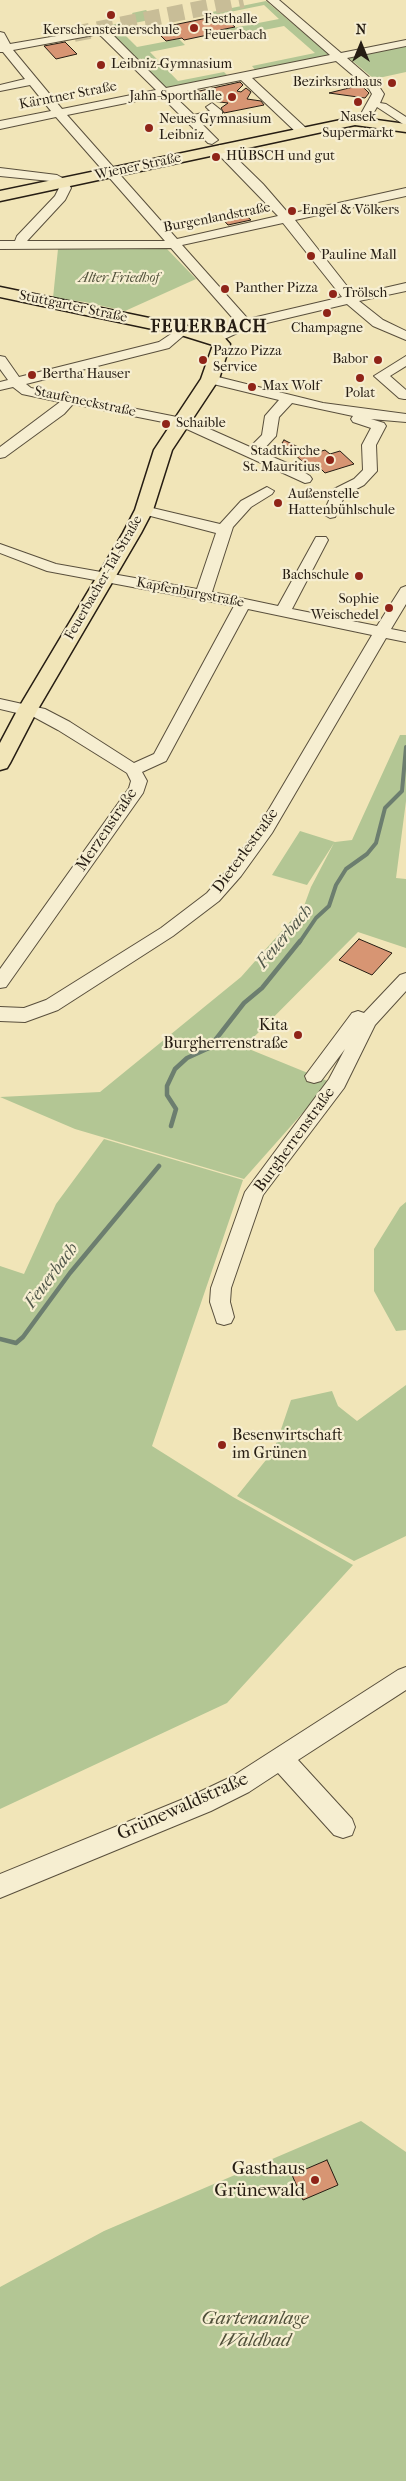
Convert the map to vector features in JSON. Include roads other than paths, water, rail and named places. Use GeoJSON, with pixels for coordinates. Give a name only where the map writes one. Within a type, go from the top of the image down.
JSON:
{"type":"FeatureCollection","features":[{"type":"Feature","properties":{"kind":"main road","name":"Wiener Straße"},"geometry":{"type":"LineString","coordinates":[[0,196],[112,172],[216,145],[303,132],[364,121],[395,113]]}},
{"type":"Feature","properties":{"kind":"main road","name":"Stuttgarter Straße"},"geometry":{"type":"LineString","coordinates":[[0,292],[183,330],[216,339]]}},
{"type":"Feature","properties":{"kind":"main road","name":"Feuerbacher-Tal-Straße"},"geometry":{"type":"LineString","coordinates":[[0,762],[28,709],[144,510],[163,450],[210,379],[222,348],[222,344],[216,339]]}},
{"type":"Feature","properties":{"kind":"street"},"geometry":{"type":"LineString","coordinates":[[272,0],[374,87],[378,94],[364,121]]}},
{"type":"Feature","properties":{"kind":"street"},"geometry":{"type":"LineString","coordinates":[[4,48],[106,29],[164,92],[259,187],[287,219],[350,299],[378,323],[406,336]]}},
{"type":"Feature","properties":{"kind":"street"},"geometry":{"type":"LineString","coordinates":[[0,34],[4,48],[245,324]]}},
{"type":"Feature","properties":{"kind":"street","name":"Kärntner Straße"},"geometry":{"type":"LineString","coordinates":[[0,125],[406,43]]}},
{"type":"Feature","properties":{"kind":"street"},"geometry":{"type":"LineString","coordinates":[[245,76],[303,132]]}},
{"type":"Feature","properties":{"kind":"street"},"geometry":{"type":"LineString","coordinates":[[0,88],[34,81]]}},
{"type":"Feature","properties":{"kind":"street"},"geometry":{"type":"LineString","coordinates":[[191,119],[218,113],[212,107]]}},
{"type":"Feature","properties":{"kind":"street"},"geometry":{"type":"LineString","coordinates":[[0,172],[43,176],[62,183],[64,192],[21,239],[21,245]]}},
{"type":"Feature","properties":{"kind":"street","name":"Burgenlandstraße"},"geometry":{"type":"LineString","coordinates":[[0,245],[174,243],[406,192]]}},
{"type":"Feature","properties":{"kind":"street"},"geometry":{"type":"LineString","coordinates":[[216,339],[245,324],[406,287]]}},
{"type":"Feature","properties":{"kind":"street"},"geometry":{"type":"LineString","coordinates":[[0,386],[156,347],[174,339],[183,330]]}},
{"type":"Feature","properties":{"kind":"street","name":"Staufeneckstraße"},"geometry":{"type":"LineString","coordinates":[[0,360],[16,382],[27,391],[182,422],[290,469],[305,479]]}},
{"type":"Feature","properties":{"kind":"street"},"geometry":{"type":"LineString","coordinates":[[386,415],[405,394],[381,376],[406,360]]}},
{"type":"Feature","properties":{"kind":"street"},"geometry":{"type":"LineString","coordinates":[[210,379],[323,407],[379,426],[369,445],[368,450],[372,462],[370,471],[359,482],[339,492],[330,514]]}},
{"type":"Feature","properties":{"kind":"street"},"geometry":{"type":"LineString","coordinates":[[252,452],[269,436],[272,416],[288,398]]}},
{"type":"Feature","properties":{"kind":"street"},"geometry":{"type":"LineString","coordinates":[[0,454],[59,411],[69,400]]}},
{"type":"Feature","properties":{"kind":"street"},"geometry":{"type":"LineString","coordinates":[[323,407],[406,418]]}},
{"type":"Feature","properties":{"kind":"street"},"geometry":{"type":"LineString","coordinates":[[203,595],[224,530],[240,510],[267,491]]}},
{"type":"Feature","properties":{"kind":"street"},"geometry":{"type":"LineString","coordinates":[[144,510],[224,530]]}},
{"type":"Feature","properties":{"kind":"street"},"geometry":{"type":"LineString","coordinates":[[283,611],[321,540]]}},
{"type":"Feature","properties":{"kind":"street","name":"Kapfenburgstraße"},"geometry":{"type":"LineString","coordinates":[[0,548],[44,566],[203,595],[406,637]]}},
{"type":"Feature","properties":{"kind":"street","name":"Dieterlestraße"},"geometry":{"type":"LineString","coordinates":[[0,1014],[25,1015],[52,1005],[167,932],[212,897],[235,872],[266,829],[406,591]]}},
{"type":"Feature","properties":{"kind":"street","name":"Merzenstraße"},"geometry":{"type":"LineString","coordinates":[[0,982],[137,789],[139,781],[133,770],[160,757],[243,603]]}},
{"type":"Feature","properties":{"kind":"street"},"geometry":{"type":"LineString","coordinates":[[0,704],[28,709],[64,726],[133,770]]}},
{"type":"Feature","properties":{"kind":"street","name":"Burgherrenstraße"},"geometry":{"type":"LineString","coordinates":[[224,1317],[220,1302],[221,1288],[242,1223],[255,1192],[337,1083],[368,1021],[386,999],[406,980]]}},
{"type":"Feature","properties":{"kind":"street"},"geometry":{"type":"LineString","coordinates":[[314,1076],[357,1019],[371,1004],[386,999]]}},
{"type":"Feature","properties":{"kind":"street","name":"Grünewaldstraße"},"geometry":{"type":"LineString","coordinates":[[0,1886],[202,1803],[241,1784],[282,1760],[406,1677]]}},
{"type":"Feature","properties":{"kind":"street"},"geometry":{"type":"LineString","coordinates":[[282,1760],[343,1827]]}},
{"type":"Feature","properties":{"kind":"waterway","name":"Feuerbach"},"geometry":{"type":"LineString","coordinates":[[299,943],[316,918],[329,906],[336,885],[346,869],[367,854],[376,843],[385,808],[402,791],[406,747]]}},
{"type":"Feature","properties":{"kind":"waterway","name":"Feuerbach"},"geometry":{"type":"LineString","coordinates":[[171,1126],[176,1109],[167,1095],[167,1086],[175,1069],[187,1058],[209,1048],[244,1003],[262,988],[300,941]]}},
{"type":"Feature","properties":{"kind":"waterway","name":"Feuerbach"},"geometry":{"type":"LineString","coordinates":[[0,1339],[16,1343],[23,1337],[70,1273],[159,1166]]}},
{"type":"Feature","properties":{"kind":"tunnel"},"geometry":{"type":"LineString","coordinates":[[74,34],[243,0]]}},
{"type":"Feature","properties":{"kind":"place","name":"Kerschensteinerschule"},"geometry":{"type":"Point","coordinates":[111,15]}},
{"type":"Feature","properties":{"kind":"place","name":"Festhalle Feuerbach"},"geometry":{"type":"Point","coordinates":[194,28]}},
{"type":"Feature","properties":{"kind":"place","name":"Leibniz-Gymnasium"},"geometry":{"type":"Point","coordinates":[101,65]}},
{"type":"Feature","properties":{"kind":"place","name":"Bezirksrathaus"},"geometry":{"type":"Point","coordinates":[392,83]}},
{"type":"Feature","properties":{"kind":"place","name":"Jahn-Sporthalle"},"geometry":{"type":"Point","coordinates":[232,97]}},
{"type":"Feature","properties":{"kind":"place","name":"Nasek Supermarkt"},"geometry":{"type":"Point","coordinates":[358,102]}},
{"type":"Feature","properties":{"kind":"place","name":"Neues Gymnasium Leibniz"},"geometry":{"type":"Point","coordinates":[149,128]}},
{"type":"Feature","properties":{"kind":"place","name":"HÜBSCH und gut"},"geometry":{"type":"Point","coordinates":[216,157]}},
{"type":"Feature","properties":{"kind":"place","name":"Engel & Völkers"},"geometry":{"type":"Point","coordinates":[292,211]}},
{"type":"Feature","properties":{"kind":"place","name":"Pauline Mall"},"geometry":{"type":"Point","coordinates":[311,256]}},
{"type":"Feature","properties":{"kind":"place","name":"Panther Pizza"},"geometry":{"type":"Point","coordinates":[225,289]}},
{"type":"Feature","properties":{"kind":"place","name":"Trölsch"},"geometry":{"type":"Point","coordinates":[333,294]}},
{"type":"Feature","properties":{"kind":"place","name":"Champagne"},"geometry":{"type":"Point","coordinates":[327,313]}},
{"type":"Feature","properties":{"kind":"place","name":"Pazzo Pizza Service"},"geometry":{"type":"Point","coordinates":[203,360]}},
{"type":"Feature","properties":{"kind":"place","name":"Babor"},"geometry":{"type":"Point","coordinates":[378,360]}},
{"type":"Feature","properties":{"kind":"place","name":"Bertha Hauser"},"geometry":{"type":"Point","coordinates":[32,375]}},
{"type":"Feature","properties":{"kind":"place","name":"Polat"},"geometry":{"type":"Point","coordinates":[360,378]}},
{"type":"Feature","properties":{"kind":"place","name":"Max Wolf"},"geometry":{"type":"Point","coordinates":[252,387]}},
{"type":"Feature","properties":{"kind":"place","name":"Schaible"},"geometry":{"type":"Point","coordinates":[166,424]}},
{"type":"Feature","properties":{"kind":"place","name":"Stadtkirche St. Mauritius"},"geometry":{"type":"Point","coordinates":[330,460]}},
{"type":"Feature","properties":{"kind":"place","name":"Außenstelle Hattenbühlschule"},"geometry":{"type":"Point","coordinates":[278,503]}},
{"type":"Feature","properties":{"kind":"place","name":"Bachschule"},"geometry":{"type":"Point","coordinates":[359,576]}},
{"type":"Feature","properties":{"kind":"place","name":"Sophie Weischedel"},"geometry":{"type":"Point","coordinates":[389,608]}},
{"type":"Feature","properties":{"kind":"place","name":"Kita Burgherrenstraße"},"geometry":{"type":"Point","coordinates":[298,1035]}},
{"type":"Feature","properties":{"kind":"place","name":"Besenwirtschaft im Grünen"},"geometry":{"type":"Point","coordinates":[222,1445]}},
{"type":"Feature","properties":{"kind":"place","name":"Gasthaus Grünewald"},"geometry":{"type":"Point","coordinates":[315,2180]}},
{"type":"Feature","properties":{"kind":"district","name":"FEUERBACH"},"geometry":{"type":"Point","coordinates":[209,328]}},
{"type":"Feature","properties":{"kind":"park label","name":"Alter Friedhof"},"geometry":{"type":"Point","coordinates":[119,279]}},
{"type":"Feature","properties":{"kind":"park label","name":"Gartenanlage Waldbad"},"geometry":{"type":"Point","coordinates":[255,2330]}}]}
